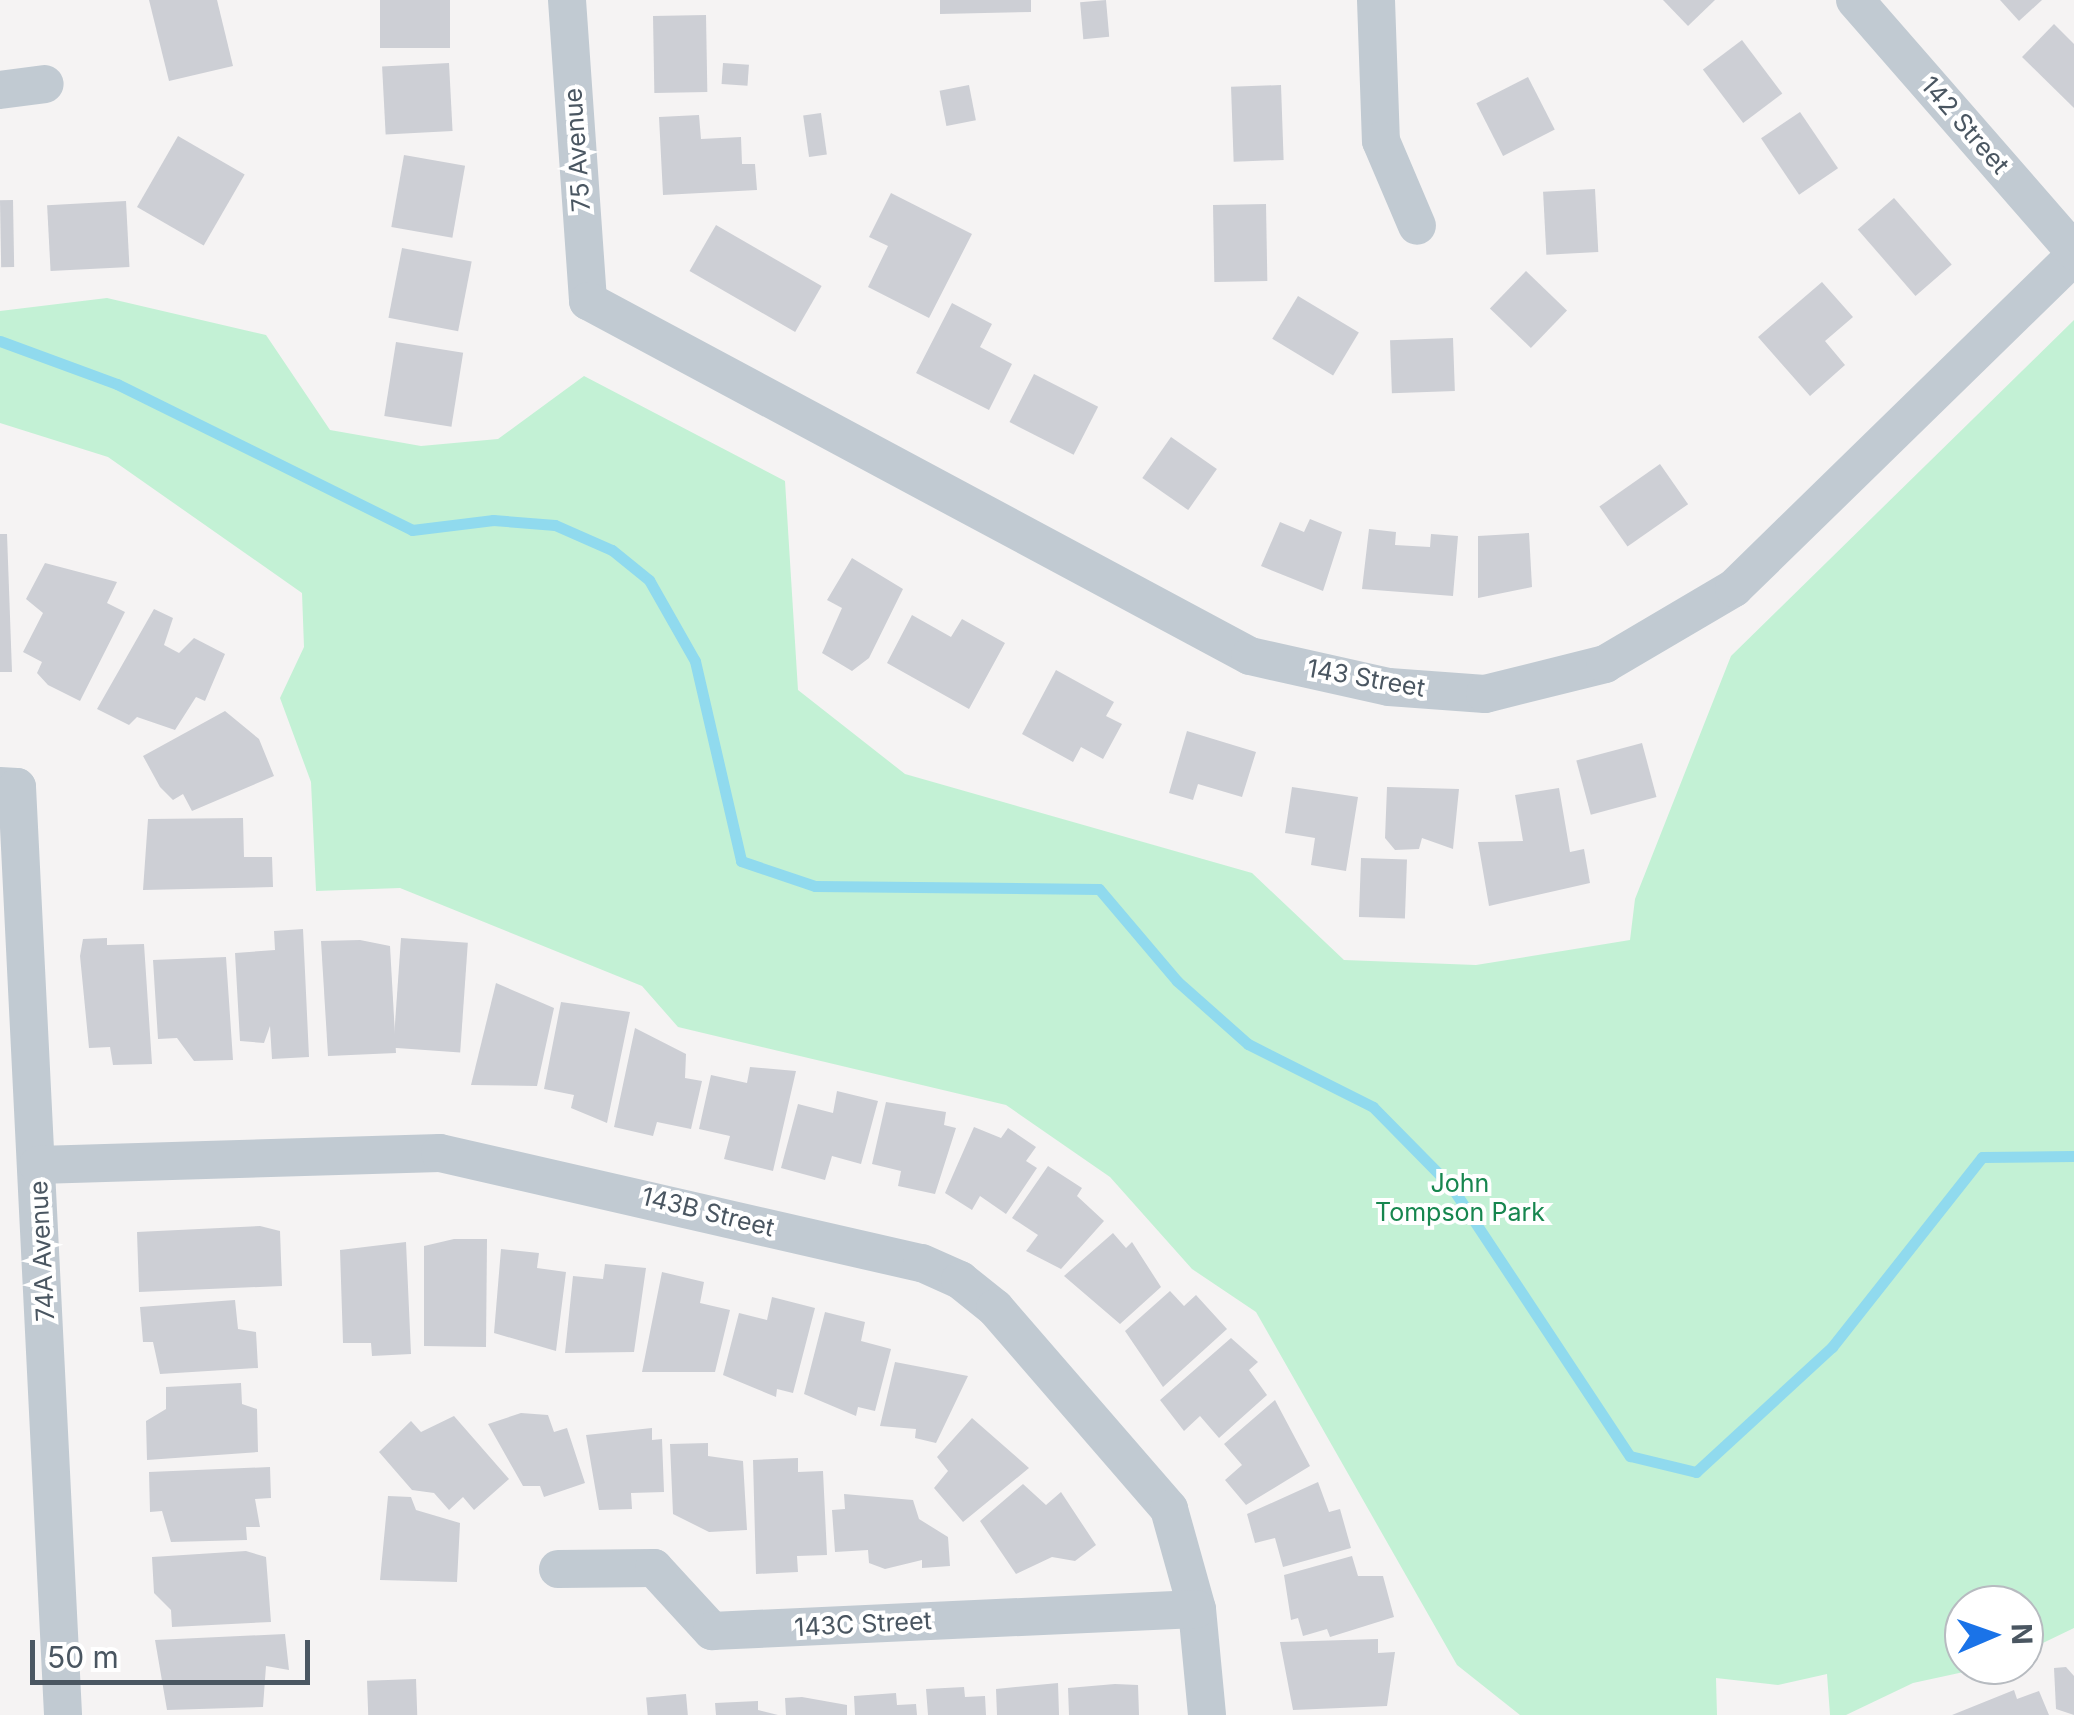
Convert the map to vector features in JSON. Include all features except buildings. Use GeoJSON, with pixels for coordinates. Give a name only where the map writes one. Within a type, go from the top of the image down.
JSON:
{"type":"FeatureCollection","features":[{"type":"Feature","properties":{"kind":"street","name":"75 Avenue"},"geometry":{"type":"LineString","coordinates":[[567,0],[588,300]]}},
{"type":"Feature","properties":{"kind":"street"},"geometry":{"type":"LineString","coordinates":[[1376,0],[1381,141],[1417,226]]}},
{"type":"Feature","properties":{"kind":"street","name":"142 Street"},"geometry":{"type":"LineString","coordinates":[[1855,0],[2074,253]]}},
{"type":"Feature","properties":{"kind":"street"},"geometry":{"type":"LineString","coordinates":[[0,90],[44,84]]}},
{"type":"Feature","properties":{"kind":"street","name":"143 Street"},"geometry":{"type":"LineString","coordinates":[[588,300],[1250,656],[1388,687],[1484,694],[1604,664],[1734,588],[2074,253]]}},
{"type":"Feature","properties":{"kind":"street","name":"74A Avenue"},"geometry":{"type":"LineString","coordinates":[[8,786],[38,1165],[63,1715]]}},
{"type":"Feature","properties":{"kind":"street","name":"143B Street"},"geometry":{"type":"LineString","coordinates":[[38,1165],[440,1154],[922,1263],[995,1308],[1169,1508],[1196,1609],[1207,1715]]}},
{"type":"Feature","properties":{"kind":"street","name":"143C Street"},"geometry":{"type":"LineString","coordinates":[[558,1569],[654,1568],[712,1631],[1196,1609]]}},
{"type":"Feature","properties":{"kind":"green space","name":"John Tompson Park"},"geometry":{"type":"Polygon","coordinates":[[[107,298],[266,335],[330,430],[421,446],[498,439],[584,376],[785,481],[798,690],[905,774],[1252,873],[1344,960],[1476,965],[1630,940],[1635,899],[1731,656],[2074,320],[2074,1628],[2044,1642],[2044,1585],[1944,1585],[1944,1676],[1913,1683],[1846,1715],[1830,1715],[1827,1674],[1778,1685],[1716,1678],[1717,1715],[1520,1715],[1457,1665],[1256,1312],[1192,1269],[1110,1177],[1006,1105],[678,1027],[642,986],[400,888],[316,891],[311,782],[280,698],[304,647],[302,593],[108,457],[0,423],[0,311],[107,298]]]}},
{"type":"Feature","properties":{"kind":"waterway"},"geometry":{"type":"LineString","coordinates":[[0,341],[117,384],[412,530],[493,520],[555,525],[612,550],[649,580],[695,661],[741,861],[815,886],[1099,889],[1177,981],[1248,1044],[1373,1107],[1451,1186],[1630,1456],[1696,1472],[1832,1347],[1982,1157],[2074,1156]]}}]}
